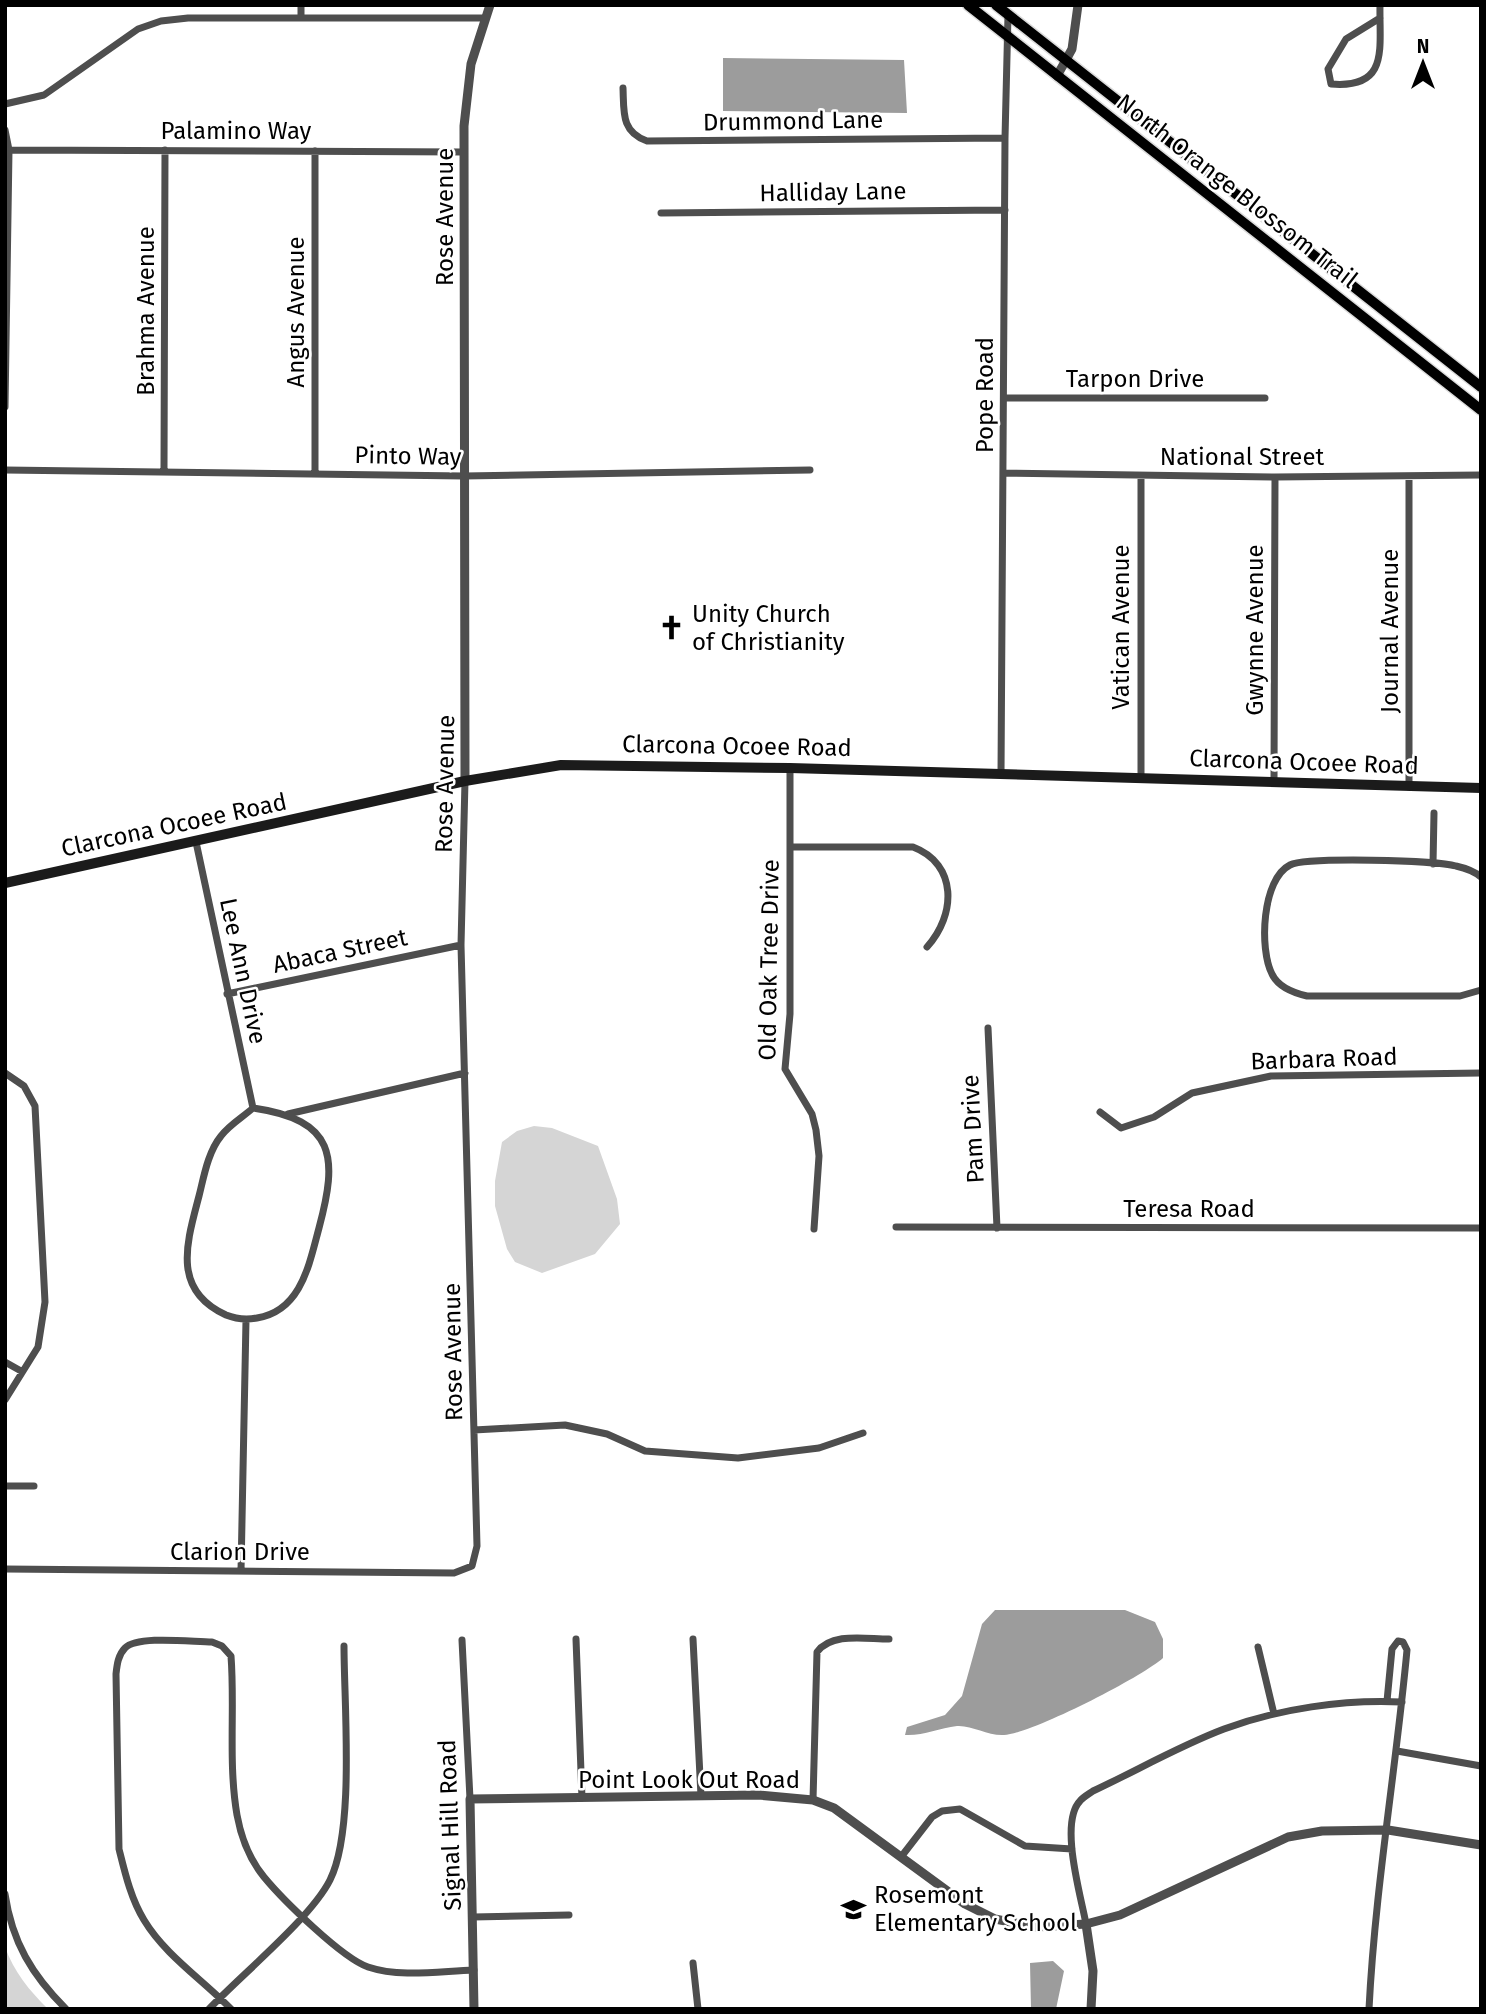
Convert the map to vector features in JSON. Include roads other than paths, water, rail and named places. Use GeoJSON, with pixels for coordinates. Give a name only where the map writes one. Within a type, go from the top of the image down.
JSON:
{"type":"FeatureCollection","features":[{"type":"Feature","properties":{"kind":"main road","name":"North Orange Blossom Trail"},"geometry":{"type":"LineString","coordinates":[[968,5],[1481,410]]}},
{"type":"Feature","properties":{"kind":"main road","name":"North Orange Blossom Trail"},"geometry":{"type":"LineString","coordinates":[[996,5],[1481,387]]}},
{"type":"Feature","properties":{"kind":"main road","name":"Clarcona Ocoee Road"},"geometry":{"type":"LineString","coordinates":[[5,883],[465,781],[561,765],[790,768],[1481,788]]}},
{"type":"Feature","properties":{"kind":"street"},"geometry":{"type":"LineString","coordinates":[[302,5],[302,18]]}},
{"type":"Feature","properties":{"kind":"street","name":"Rose Avenue"},"geometry":{"type":"LineString","coordinates":[[472,1566],[477,1546],[461,945],[465,781],[464,152],[467,87],[484,18],[490,5]]}},
{"type":"Feature","properties":{"kind":"street"},"geometry":{"type":"LineString","coordinates":[[1057,76],[1067,61],[1076,34],[1078,5]]}},
{"type":"Feature","properties":{"kind":"street"},"geometry":{"type":"LineString","coordinates":[[1380,5],[1380,18],[1379,62],[1373,73],[1353,86],[1331,84],[1328,69],[1346,39],[1380,18]]}},
{"type":"Feature","properties":{"kind":"street","name":"Pope Road"},"geometry":{"type":"LineString","coordinates":[[1001,774],[1005,398],[1004,138],[1008,15]]}},
{"type":"Feature","properties":{"kind":"street"},"geometry":{"type":"LineString","coordinates":[[5,104],[44,95],[138,29],[161,21],[188,18],[484,18]]}},
{"type":"Feature","properties":{"kind":"street","name":"Drummond Lane"},"geometry":{"type":"LineString","coordinates":[[623,88],[626,128],[635,137],[647,141],[1004,138]]}},
{"type":"Feature","properties":{"kind":"street"},"geometry":{"type":"LineString","coordinates":[[5,130],[9,150],[5,407]]}},
{"type":"Feature","properties":{"kind":"street","name":"Palamino Way"},"geometry":{"type":"LineString","coordinates":[[9,150],[464,152]]}},
{"type":"Feature","properties":{"kind":"street","name":"Brahma Avenue"},"geometry":{"type":"LineString","coordinates":[[164,471],[165,150]]}},
{"type":"Feature","properties":{"kind":"street","name":"Angus Avenue"},"geometry":{"type":"LineString","coordinates":[[315,474],[316,150]]}},
{"type":"Feature","properties":{"kind":"street","name":"Halliday Lane"},"geometry":{"type":"LineString","coordinates":[[661,213],[1005,210]]}},
{"type":"Feature","properties":{"kind":"street"},"geometry":{"type":"LineString","coordinates":[[1305,272],[1319,260]]}},
{"type":"Feature","properties":{"kind":"street","name":"Tarpon Drive"},"geometry":{"type":"LineString","coordinates":[[1005,398],[1265,398]]}},
{"type":"Feature","properties":{"kind":"street","name":"Pinto Way"},"geometry":{"type":"LineString","coordinates":[[5,470],[464,476],[810,470]]}},
{"type":"Feature","properties":{"kind":"street","name":"National Street"},"geometry":{"type":"LineString","coordinates":[[1004,473],[1275,477],[1481,475]]}},
{"type":"Feature","properties":{"kind":"street","name":"Vatican Avenue"},"geometry":{"type":"LineString","coordinates":[[1141,476],[1141,778]]}},
{"type":"Feature","properties":{"kind":"street","name":"Journal Avenue"},"geometry":{"type":"LineString","coordinates":[[1409,476],[1409,787]]}},
{"type":"Feature","properties":{"kind":"street","name":"Gwynne Avenue"},"geometry":{"type":"LineString","coordinates":[[1275,477],[1275,782]]}},
{"type":"Feature","properties":{"kind":"street","name":"Old Oak Tree Drive"},"geometry":{"type":"LineString","coordinates":[[790,768],[790,1014],[785,1069],[811,1114],[816,1130],[820,1157],[814,1229]]}},
{"type":"Feature","properties":{"kind":"street"},"geometry":{"type":"LineString","coordinates":[[1433,864],[1434,813]]}},
{"type":"Feature","properties":{"kind":"street","name":"Lee Ann Drive"},"geometry":{"type":"LineString","coordinates":[[196,842],[253,1108]]}},
{"type":"Feature","properties":{"kind":"street"},"geometry":{"type":"LineString","coordinates":[[790,847],[913,847],[932,854],[943,869],[947,911],[941,932],[927,947]]}},
{"type":"Feature","properties":{"kind":"street"},"geometry":{"type":"LineString","coordinates":[[1481,877],[1454,865],[1318,859],[1289,865],[1277,875],[1268,898],[1266,956],[1272,977],[1290,992],[1307,996],[1460,996],[1481,990]]}},
{"type":"Feature","properties":{"kind":"street","name":"Abaca Street"},"geometry":{"type":"LineString","coordinates":[[227,994],[461,945]]}},
{"type":"Feature","properties":{"kind":"street","name":"Pam Drive"},"geometry":{"type":"LineString","coordinates":[[988,1028],[997,1228]]}},
{"type":"Feature","properties":{"kind":"street"},"geometry":{"type":"LineString","coordinates":[[5,1073],[24,1086],[35,1106],[45,1303],[38,1347],[5,1400]]}},
{"type":"Feature","properties":{"kind":"street"},"geometry":{"type":"LineString","coordinates":[[288,1114],[465,1073]]}},
{"type":"Feature","properties":{"kind":"street","name":"Barbara Road"},"geometry":{"type":"LineString","coordinates":[[1100,1112],[1111,1124],[1121,1128],[1153,1117],[1192,1093],[1271,1076],[1481,1073]]}},
{"type":"Feature","properties":{"kind":"street"},"geometry":{"type":"LineString","coordinates":[[253,1108],[288,1114],[311,1127],[326,1147],[331,1168],[330,1186],[305,1279],[284,1307],[268,1316],[246,1320],[207,1305],[194,1288],[187,1270],[186,1246],[209,1158],[220,1136],[253,1108]]}},
{"type":"Feature","properties":{"kind":"street","name":"Teresa Road"},"geometry":{"type":"LineString","coordinates":[[896,1227],[1481,1228]]}},
{"type":"Feature","properties":{"kind":"street"},"geometry":{"type":"LineString","coordinates":[[241,1571],[246,1320]]}},
{"type":"Feature","properties":{"kind":"street"},"geometry":{"type":"LineString","coordinates":[[5,1362],[21,1371]]}},
{"type":"Feature","properties":{"kind":"street"},"geometry":{"type":"LineString","coordinates":[[474,1430],[565,1425],[607,1434],[645,1451],[738,1458],[819,1448],[863,1433]]}},
{"type":"Feature","properties":{"kind":"street"},"geometry":{"type":"LineString","coordinates":[[5,1486],[34,1486]]}},
{"type":"Feature","properties":{"kind":"street","name":"Clarion Drive"},"geometry":{"type":"LineString","coordinates":[[5,1569],[454,1573],[472,1566]]}},
{"type":"Feature","properties":{"kind":"street"},"geometry":{"type":"LineString","coordinates":[[576,1639],[582,1798]]}},
{"type":"Feature","properties":{"kind":"street"},"geometry":{"type":"LineString","coordinates":[[693,1639],[701,1796]]}},
{"type":"Feature","properties":{"kind":"street"},"geometry":{"type":"LineString","coordinates":[[813,1800],[817,1653],[824,1643],[838,1639],[889,1639]]}},
{"type":"Feature","properties":{"kind":"street","name":"Signal Hill Road"},"geometry":{"type":"LineString","coordinates":[[462,1640],[470,1799],[474,2009]]}},
{"type":"Feature","properties":{"kind":"street"},"geometry":{"type":"LineString","coordinates":[[231,2009],[162,1944],[144,1921],[119,1849],[116,1674],[119,1657],[126,1647],[137,1641],[212,1642],[222,1646],[231,1656],[233,1780],[237,1815],[245,1846],[263,1877],[349,1956],[366,1966],[390,1972],[474,1970]]}},
{"type":"Feature","properties":{"kind":"street"},"geometry":{"type":"LineString","coordinates":[[1369,2009],[1371,1964],[1407,1650],[1404,1642],[1398,1641],[1392,1649],[1387,1701]]}},
{"type":"Feature","properties":{"kind":"street"},"geometry":{"type":"LineString","coordinates":[[209,2009],[302,1915],[330,1881],[344,1829],[344,1646]]}},
{"type":"Feature","properties":{"kind":"street"},"geometry":{"type":"LineString","coordinates":[[1258,1647],[1274,1714]]}},
{"type":"Feature","properties":{"kind":"street"},"geometry":{"type":"LineString","coordinates":[[1091,2009],[1093,1971],[1072,1849],[1072,1820],[1079,1801],[1093,1791],[1223,1730],[1274,1714],[1387,1701],[1402,1702]]}},
{"type":"Feature","properties":{"kind":"street"},"geometry":{"type":"LineString","coordinates":[[1397,1751],[1481,1766]]}},
{"type":"Feature","properties":{"kind":"street","name":"Point Look Out Road"},"geometry":{"type":"LineString","coordinates":[[470,1799],[758,1795],[813,1800],[834,1808],[965,1904],[995,1919],[1036,1927],[1087,1924],[1120,1915],[1288,1837],[1322,1831],[1388,1830],[1481,1845]]}},
{"type":"Feature","properties":{"kind":"street"},"geometry":{"type":"LineString","coordinates":[[901,1857],[932,1817],[943,1811],[960,1810],[1025,1846],[1072,1849]]}},
{"type":"Feature","properties":{"kind":"street"},"geometry":{"type":"LineString","coordinates":[[5,1894],[8,1915],[25,1960],[41,1984],[66,2009]]}},
{"type":"Feature","properties":{"kind":"street"},"geometry":{"type":"LineString","coordinates":[[473,1917],[569,1915]]}},
{"type":"Feature","properties":{"kind":"street"},"geometry":{"type":"LineString","coordinates":[[693,1963],[698,2009]]}},
{"type":"Feature","properties":{"kind":"place","name":"Unity Church of Christianity"},"geometry":{"type":"Point","coordinates":[672,628]}},
{"type":"Feature","properties":{"kind":"place","name":"Rosemont Elementary School"},"geometry":{"type":"Point","coordinates":[854,1909]}}]}
